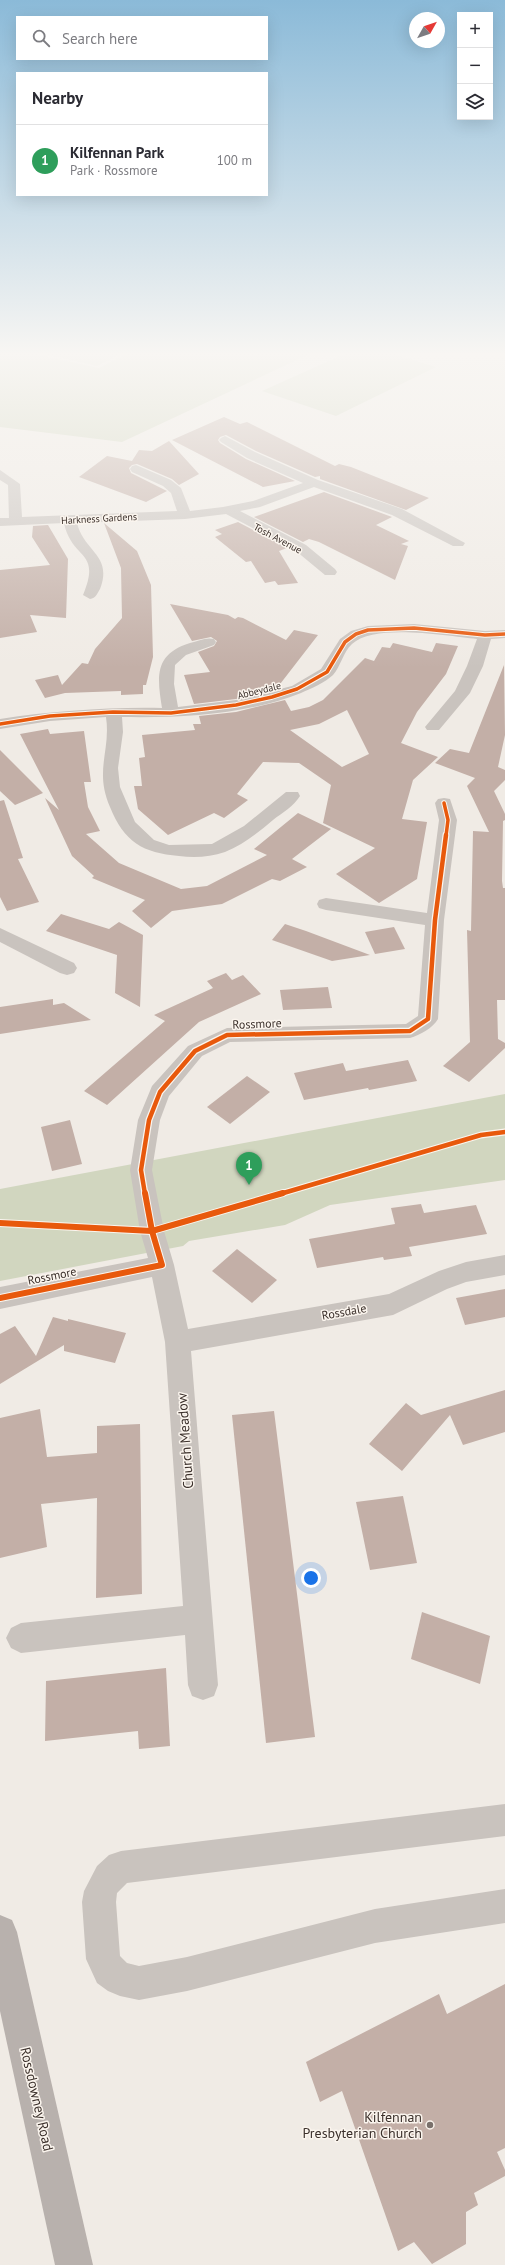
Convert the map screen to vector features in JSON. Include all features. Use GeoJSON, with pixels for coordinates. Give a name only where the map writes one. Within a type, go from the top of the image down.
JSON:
{"type":"FeatureCollection","features":[{"type":"Feature","properties":{"kind":"main road","name":"Rossdowney Road"},"geometry":{"type":"LineString","coordinates":[[0,1932],[74,2265]]}},
{"type":"Feature","properties":{"kind":"street"},"geometry":{"type":"LineString","coordinates":[[256,457],[314,483],[397,512],[458,543]]}},
{"type":"Feature","properties":{"kind":"street"},"geometry":{"type":"LineString","coordinates":[[136,470],[167,483],[177,491],[192,514],[223,511],[256,504],[314,483]]}},
{"type":"Feature","properties":{"kind":"street"},"geometry":{"type":"LineString","coordinates":[[0,474],[14,484],[16,520]]}},
{"type":"Feature","properties":{"kind":"street","name":"Tosh Avenue"},"geometry":{"type":"LineString","coordinates":[[223,511],[228,510],[301,548],[330,572]]}},
{"type":"Feature","properties":{"kind":"street","name":"Harkness Gardens"},"geometry":{"type":"LineString","coordinates":[[0,522],[16,520],[70,521],[97,519],[179,528],[197,522],[192,514]]}},
{"type":"Feature","properties":{"kind":"street"},"geometry":{"type":"LineString","coordinates":[[70,521],[71,532],[78,543],[96,560],[99,572],[90,595]]}},
{"type":"Feature","properties":{"kind":"street","name":"Abbeydale"},"geometry":{"type":"LineString","coordinates":[[0,724],[50,716],[114,712],[171,713],[236,705],[298,689],[326,672],[345,642],[356,634],[368,630],[414,628],[499,633]]}},
{"type":"Feature","properties":{"kind":"street","name":"Abbeydale"},"geometry":{"type":"LineString","coordinates":[[433,727],[462,693],[475,666],[499,633]]}},
{"type":"Feature","properties":{"kind":"street"},"geometry":{"type":"LineString","coordinates":[[171,713],[165,672],[170,660],[185,648],[209,642]]}},
{"type":"Feature","properties":{"kind":"street"},"geometry":{"type":"LineString","coordinates":[[114,712],[117,726],[115,745],[110,764],[112,787],[122,817],[136,836],[157,848],[192,852],[222,847],[292,796]]}},
{"type":"Feature","properties":{"kind":"street","name":"Rossmore"},"geometry":{"type":"LineString","coordinates":[[0,1298],[162,1265],[152,1231],[141,1170],[149,1120],[160,1092],[195,1051],[227,1035],[410,1030],[428,1019],[435,920],[448,820],[444,803]]}},
{"type":"Feature","properties":{"kind":"street"},"geometry":{"type":"LineString","coordinates":[[326,904],[398,916],[435,920]]}},
{"type":"Feature","properties":{"kind":"street"},"geometry":{"type":"LineString","coordinates":[[0,934],[67,968]]}},
{"type":"Feature","properties":{"kind":"street","name":"Church Meadow"},"geometry":{"type":"LineString","coordinates":[[162,1265],[178,1342],[203,1685]]}},
{"type":"Feature","properties":{"kind":"street","name":"Rossdale"},"geometry":{"type":"LineString","coordinates":[[178,1342],[393,1304],[439,1281],[466,1272],[505,1265]]}},
{"type":"Feature","properties":{"kind":"street"},"geometry":{"type":"LineString","coordinates":[[21,1638],[197,1618]]}},
{"type":"Feature","properties":{"kind":"street"},"geometry":{"type":"LineString","coordinates":[[505,1820],[121,1867],[111,1874],[103,1884],[99,1892],[99,1902],[103,1959],[110,1971],[120,1979],[139,1983],[187,1974],[375,1926],[505,1906]]}},
{"type":"Feature","properties":{"kind":"green space"},"geometry":{"type":"Polygon","coordinates":[[[505,1094],[505,1180],[330,1205],[285,1225],[189,1241],[183,1246],[0,1281],[0,1189],[505,1094]]]}},
{"type":"Feature","properties":{"kind":"building"},"geometry":{"type":"Polygon","coordinates":[[[106,457],[132,461],[135,457],[183,457],[199,474],[179,485],[172,479],[137,464],[132,465],[129,468],[131,473],[167,491],[146,502],[79,477],[106,457]]]}},
{"type":"Feature","properties":{"kind":"building"},"geometry":{"type":"Polygon","coordinates":[[[204,457],[242,457],[295,481],[263,487],[204,457]]]}},
{"type":"Feature","properties":{"kind":"building"},"geometry":{"type":"Polygon","coordinates":[[[269,457],[316,457],[335,466],[339,464],[351,467],[429,498],[406,510],[320,479],[320,476],[315,477],[269,457]]]}},
{"type":"Feature","properties":{"kind":"building"},"geometry":{"type":"Polygon","coordinates":[[[324,492],[392,517],[376,525],[409,541],[401,544],[408,546],[395,580],[319,542],[309,539],[303,542],[254,517],[324,492]]]}},
{"type":"Feature","properties":{"kind":"building"},"geometry":{"type":"Polygon","coordinates":[[[238,522],[287,548],[279,551],[298,583],[278,585],[275,581],[265,583],[251,561],[246,562],[215,537],[222,534],[215,530],[238,522]]]}},
{"type":"Feature","properties":{"kind":"building"},"geometry":{"type":"Polygon","coordinates":[[[104,523],[137,551],[151,585],[153,657],[146,685],[143,685],[143,694],[121,695],[121,691],[65,693],[45,698],[35,680],[58,675],[62,685],[82,663],[88,664],[95,649],[122,618],[121,568],[104,523]]]}},
{"type":"Feature","properties":{"kind":"building"},"geometry":{"type":"Polygon","coordinates":[[[48,525],[68,559],[66,618],[30,615],[37,632],[0,638],[0,570],[50,565],[32,537],[33,526],[48,525]]]}},
{"type":"Feature","properties":{"kind":"building"},"geometry":{"type":"Polygon","coordinates":[[[170,604],[228,615],[235,619],[238,617],[243,618],[286,640],[294,630],[318,635],[277,688],[236,699],[194,704],[184,675],[210,672],[198,652],[214,646],[217,641],[211,637],[192,641],[170,604]]]}},
{"type":"Feature","properties":{"kind":"building"},"geometry":{"type":"Polygon","coordinates":[[[393,643],[432,652],[436,643],[458,646],[446,674],[417,712],[401,743],[438,757],[413,780],[402,819],[427,822],[417,879],[379,903],[336,874],[375,848],[323,823],[331,785],[299,763],[263,762],[237,794],[248,800],[224,818],[214,813],[168,835],[138,809],[134,786],[142,786],[139,758],[145,757],[142,735],[195,730],[193,724],[201,724],[199,716],[236,712],[285,700],[291,711],[309,707],[323,700],[365,658],[374,661],[382,647],[390,648],[393,643]],[[347,710],[319,724],[290,730],[342,767],[369,754],[347,710]]]}},
{"type":"Feature","properties":{"kind":"building"},"geometry":{"type":"Polygon","coordinates":[[[504,665],[505,735],[498,767],[505,770],[505,780],[494,791],[505,814],[505,820],[503,821],[502,881],[503,888],[505,888],[505,1000],[497,1000],[498,1039],[505,1043],[505,1048],[469,1082],[443,1066],[470,1042],[467,930],[471,931],[473,831],[489,832],[467,786],[475,778],[435,763],[450,749],[469,753],[504,665]]]}},
{"type":"Feature","properties":{"kind":"building"},"geometry":{"type":"Polygon","coordinates":[[[48,729],[50,734],[84,731],[91,782],[84,782],[88,807],[100,831],[86,834],[119,863],[181,889],[207,886],[267,855],[254,849],[298,813],[331,829],[292,859],[307,867],[280,881],[272,879],[222,904],[172,911],[151,928],[132,911],[145,900],[92,878],[94,876],[72,856],[45,798],[59,810],[20,734],[48,729]]]}},
{"type":"Feature","properties":{"kind":"building"},"geometry":{"type":"Polygon","coordinates":[[[0,750],[43,793],[15,805],[0,791],[0,750]]]}},
{"type":"Feature","properties":{"kind":"building"},"geometry":{"type":"Polygon","coordinates":[[[4,800],[23,858],[18,859],[39,902],[7,911],[0,897],[0,801],[4,800]]]}},
{"type":"Feature","properties":{"kind":"building"},"geometry":{"type":"Polygon","coordinates":[[[61,914],[109,929],[119,922],[143,935],[140,1007],[115,993],[117,955],[46,931],[61,914]]]}},
{"type":"Feature","properties":{"kind":"building"},"geometry":{"type":"Polygon","coordinates":[[[285,924],[370,955],[332,961],[272,940],[285,924]]]}},
{"type":"Feature","properties":{"kind":"building"},"geometry":{"type":"Polygon","coordinates":[[[394,927],[405,949],[375,954],[365,932],[394,927]]]}},
{"type":"Feature","properties":{"kind":"building"},"geometry":{"type":"Polygon","coordinates":[[[226,973],[232,980],[243,975],[261,994],[199,1022],[107,1105],[84,1091],[165,1021],[154,1015],[213,988],[207,981],[226,973]]]}},
{"type":"Feature","properties":{"kind":"building"},"geometry":{"type":"Polygon","coordinates":[[[328,987],[332,1008],[283,1010],[280,990],[328,987]]]}},
{"type":"Feature","properties":{"kind":"building"},"geometry":{"type":"Polygon","coordinates":[[[53,999],[53,1005],[64,1003],[91,1020],[0,1034],[0,1007],[53,999]]]}},
{"type":"Feature","properties":{"kind":"building"},"geometry":{"type":"Polygon","coordinates":[[[408,1060],[417,1081],[369,1090],[368,1088],[304,1100],[294,1073],[343,1063],[346,1071],[408,1060]]]}},
{"type":"Feature","properties":{"kind":"building"},"geometry":{"type":"Polygon","coordinates":[[[247,1076],[270,1092],[230,1124],[207,1107],[247,1076]]]}},
{"type":"Feature","properties":{"kind":"building"},"geometry":{"type":"Polygon","coordinates":[[[70,1120],[82,1164],[52,1171],[41,1127],[70,1120]]]}},
{"type":"Feature","properties":{"kind":"building"},"geometry":{"type":"Polygon","coordinates":[[[421,1204],[424,1213],[476,1205],[487,1234],[409,1247],[412,1256],[384,1260],[383,1257],[317,1268],[309,1239],[395,1224],[391,1208],[421,1204]]]}},
{"type":"Feature","properties":{"kind":"building"},"geometry":{"type":"Polygon","coordinates":[[[237,1249],[277,1280],[252,1303],[212,1271],[237,1249]]]}},
{"type":"Feature","properties":{"kind":"building"},"geometry":{"type":"Polygon","coordinates":[[[505,1289],[505,1317],[465,1325],[456,1298],[505,1289]]]}},
{"type":"Feature","properties":{"kind":"building"},"geometry":{"type":"Polygon","coordinates":[[[53,1317],[68,1321],[68,1319],[126,1333],[115,1363],[64,1351],[64,1345],[0,1384],[0,1334],[15,1326],[36,1356],[53,1317]]]}},
{"type":"Feature","properties":{"kind":"building"},"geometry":{"type":"Polygon","coordinates":[[[505,1390],[505,1432],[463,1445],[450,1415],[402,1471],[369,1444],[406,1403],[421,1415],[505,1390]]]}},
{"type":"Feature","properties":{"kind":"building"},"geometry":{"type":"Polygon","coordinates":[[[40,1409],[47,1457],[97,1453],[97,1426],[140,1424],[142,1594],[96,1598],[97,1498],[41,1504],[47,1547],[0,1558],[0,1418],[40,1409]]]}},
{"type":"Feature","properties":{"kind":"building"},"geometry":{"type":"Polygon","coordinates":[[[274,1411],[315,1737],[266,1743],[232,1415],[274,1411]]]}},
{"type":"Feature","properties":{"kind":"building"},"geometry":{"type":"Polygon","coordinates":[[[403,1496],[417,1563],[370,1570],[356,1502],[403,1496]]]}},
{"type":"Feature","properties":{"kind":"building"},"geometry":{"type":"Polygon","coordinates":[[[422,1612],[490,1636],[480,1684],[411,1659],[422,1612]]]}},
{"type":"Feature","properties":{"kind":"building"},"geometry":{"type":"Polygon","coordinates":[[[166,1668],[170,1746],[139,1749],[138,1731],[45,1741],[46,1681],[166,1668]]]}},
{"type":"Feature","properties":{"kind":"building","name":"Kilfennan Presbyterian Church"},"geometry":{"type":"Polygon","coordinates":[[[505,1984],[505,2148],[497,2152],[505,2170],[505,2176],[474,2193],[478,2205],[466,2212],[466,2244],[432,2264],[414,2242],[398,2251],[342,2091],[320,2102],[306,2062],[439,1994],[447,2014],[505,1984]]]}},
{"type":"Feature","properties":{"kind":"cycle path"},"geometry":{"type":"LineString","coordinates":[[0,724],[50,716],[113,712],[171,713],[236,705],[272,697],[297,689],[327,672],[345,642],[356,634],[368,630],[414,628],[485,635],[505,634]]}},
{"type":"Feature","properties":{"kind":"cycle path"},"geometry":{"type":"LineString","coordinates":[[0,1298],[162,1265],[152,1231],[141,1170],[149,1120],[160,1092],[195,1051],[227,1035],[410,1031],[428,1019],[435,920],[448,820],[444,803]]}},
{"type":"Feature","properties":{"kind":"cycle path"},"geometry":{"type":"LineString","coordinates":[[0,1223],[71,1228],[152,1231],[481,1135],[505,1132]]}},
{"type":"Feature","properties":{"kind":"place","name":"Kilfennan Park"},"geometry":{"type":"Point","coordinates":[249,1185]}},
{"type":"Feature","properties":{"kind":"place","name":"Kilfennan Presbyterian Church"},"geometry":{"type":"Point","coordinates":[430,2125]}}]}
